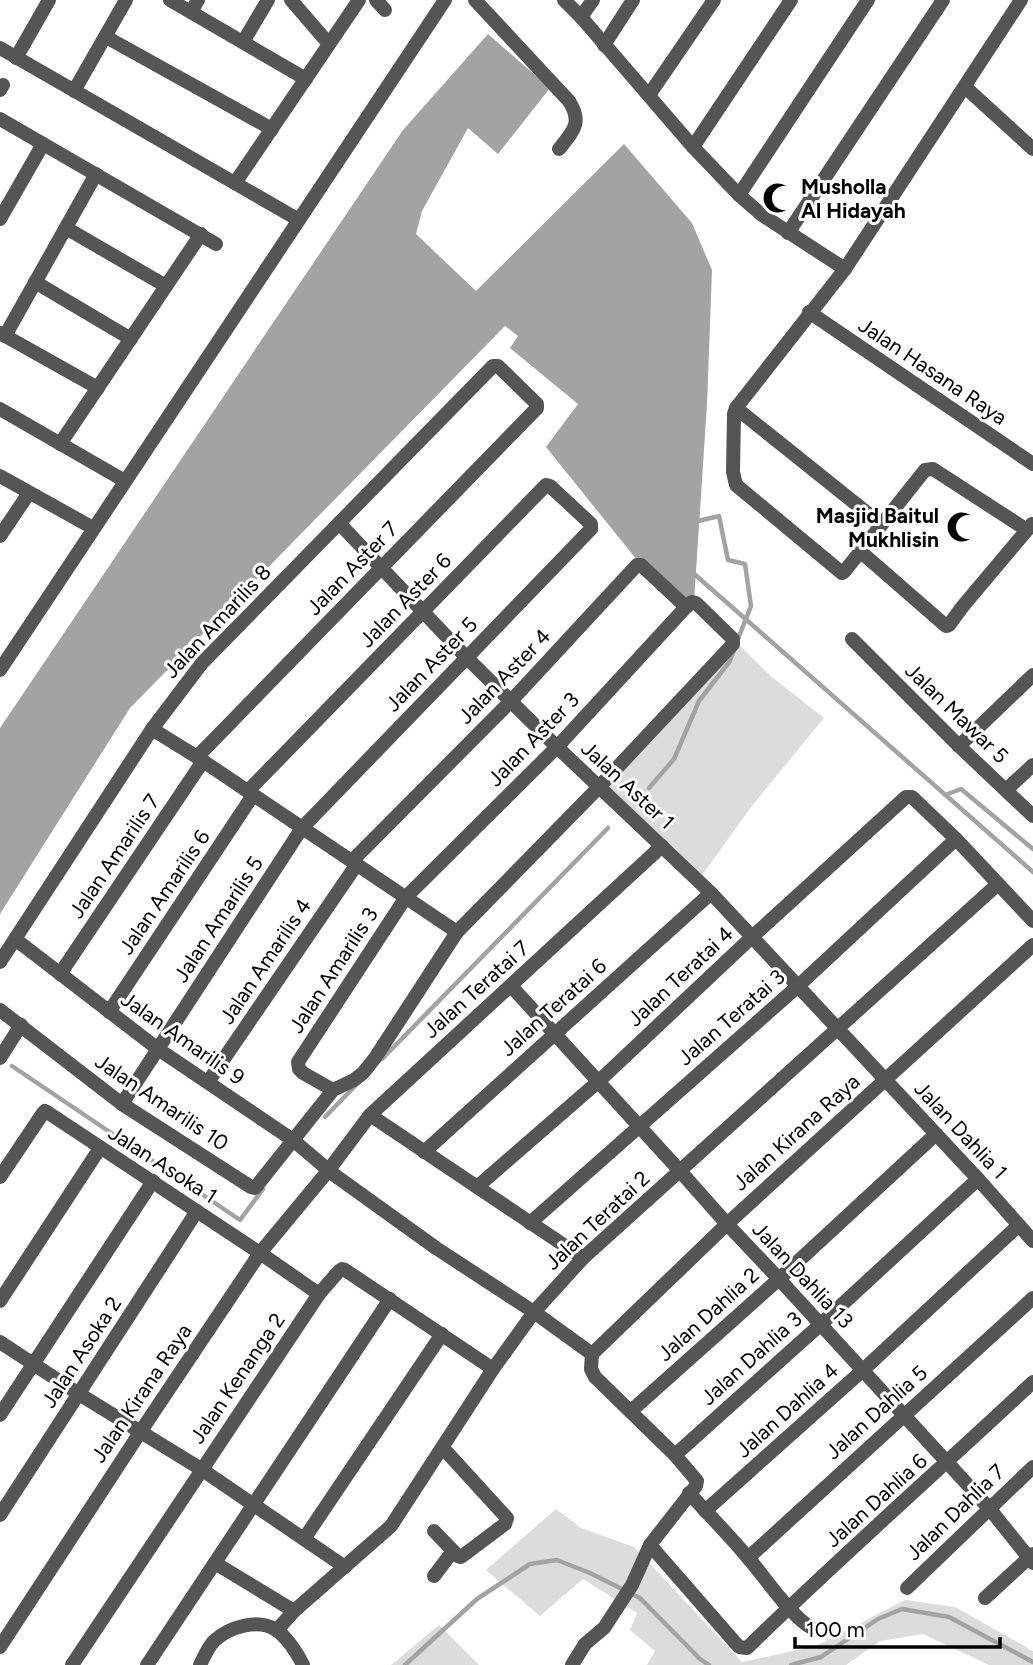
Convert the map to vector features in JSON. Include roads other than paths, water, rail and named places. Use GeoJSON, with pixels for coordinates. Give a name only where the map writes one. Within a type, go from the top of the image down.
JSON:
{"type":"FeatureCollection","features":[{"type":"Feature","properties":{"kind":"street"},"geometry":{"type":"LineString","coordinates":[[16,58],[49,0]]}},
{"type":"Feature","properties":{"kind":"street"},"geometry":{"type":"LineString","coordinates":[[74,91],[126,0]]}},
{"type":"Feature","properties":{"kind":"street"},"geometry":{"type":"LineString","coordinates":[[170,0],[195,6],[243,42],[306,79]]}},
{"type":"Feature","properties":{"kind":"street"},"geometry":{"type":"LineString","coordinates":[[243,42],[268,0]]}},
{"type":"Feature","properties":{"kind":"street"},"geometry":{"type":"LineString","coordinates":[[291,0],[329,44]]}},
{"type":"Feature","properties":{"kind":"street"},"geometry":{"type":"LineString","coordinates":[[235,183],[359,0]]}},
{"type":"Feature","properties":{"kind":"street"},"geometry":{"type":"LineString","coordinates":[[0,670],[445,0]]}},
{"type":"Feature","properties":{"kind":"street"},"geometry":{"type":"LineString","coordinates":[[475,0],[575,111],[577,121],[573,131],[559,149]]}},
{"type":"Feature","properties":{"kind":"street"},"geometry":{"type":"LineString","coordinates":[[564,0],[693,147],[739,195],[762,215],[845,269]]}},
{"type":"Feature","properties":{"kind":"street"},"geometry":{"type":"LineString","coordinates":[[581,18],[593,0]]}},
{"type":"Feature","properties":{"kind":"street"},"geometry":{"type":"LineString","coordinates":[[604,45],[633,0]]}},
{"type":"Feature","properties":{"kind":"street"},"geometry":{"type":"LineString","coordinates":[[649,95],[713,0]]}},
{"type":"Feature","properties":{"kind":"street"},"geometry":{"type":"LineString","coordinates":[[693,147],[791,0]]}},
{"type":"Feature","properties":{"kind":"street"},"geometry":{"type":"LineString","coordinates":[[739,195],[868,0]]}},
{"type":"Feature","properties":{"kind":"street"},"geometry":{"type":"LineString","coordinates":[[788,233],[943,0]]}},
{"type":"Feature","properties":{"kind":"street"},"geometry":{"type":"LineString","coordinates":[[861,552],[946,626],[1030,527],[933,469],[925,470],[861,552],[844,572],[839,572],[736,485],[733,472],[736,408],[845,269],[1021,0]]}},
{"type":"Feature","properties":{"kind":"street"},"geometry":{"type":"LineString","coordinates":[[106,37],[272,129]]}},
{"type":"Feature","properties":{"kind":"street"},"geometry":{"type":"LineString","coordinates":[[0,48],[299,220]]}},
{"type":"Feature","properties":{"kind":"street"},"geometry":{"type":"LineString","coordinates":[[965,87],[1033,149]]}},
{"type":"Feature","properties":{"kind":"street"},"geometry":{"type":"LineString","coordinates":[[0,119],[216,244]]}},
{"type":"Feature","properties":{"kind":"street"},"geometry":{"type":"LineString","coordinates":[[0,219],[43,144]]}},
{"type":"Feature","properties":{"kind":"street"},"geometry":{"type":"LineString","coordinates":[[96,174],[3,335],[98,388]]}},
{"type":"Feature","properties":{"kind":"street"},"geometry":{"type":"LineString","coordinates":[[66,228],[166,286]]}},
{"type":"Feature","properties":{"kind":"street"},"geometry":{"type":"LineString","coordinates":[[61,444],[201,234]]}},
{"type":"Feature","properties":{"kind":"street"},"geometry":{"type":"LineString","coordinates":[[35,282],[131,338]]}},
{"type":"Feature","properties":{"kind":"street","name":"Jalan Hasana Raya"},"geometry":{"type":"LineString","coordinates":[[809,312],[1033,464]]}},
{"type":"Feature","properties":{"kind":"street","name":"Jalan Aster 7"},"geometry":{"type":"LineString","coordinates":[[200,759],[537,408],[537,404],[498,366],[494,366]]}},
{"type":"Feature","properties":{"kind":"street","name":"Jalan Amarilis 8"},"geometry":{"type":"LineString","coordinates":[[0,962],[152,729],[202,663],[494,366]]}},
{"type":"Feature","properties":{"kind":"street"},"geometry":{"type":"LineString","coordinates":[[736,408],[881,524]]}},
{"type":"Feature","properties":{"kind":"street"},"geometry":{"type":"LineString","coordinates":[[0,409],[125,481]]}},
{"type":"Feature","properties":{"kind":"street"},"geometry":{"type":"LineString","coordinates":[[0,477],[93,528]]}},
{"type":"Feature","properties":{"kind":"street","name":"Jalan Aster 6"},"geometry":{"type":"LineString","coordinates":[[251,793],[546,485],[550,485],[590,524],[591,530]]}},
{"type":"Feature","properties":{"kind":"street"},"geometry":{"type":"LineString","coordinates":[[0,536],[29,493]]}},
{"type":"Feature","properties":{"kind":"street","name":"Jalan Aster 1"},"geometry":{"type":"LineString","coordinates":[[340,523],[510,701],[711,893],[885,1079]]}},
{"type":"Feature","properties":{"kind":"street","name":"Jalan Aster 5"},"geometry":{"type":"LineString","coordinates":[[302,828],[591,530]]}},
{"type":"Feature","properties":{"kind":"street","name":"Jalan Aster 4"},"geometry":{"type":"LineString","coordinates":[[355,863],[637,565],[641,565],[687,607]]}},
{"type":"Feature","properties":{"kind":"street"},"geometry":{"type":"LineString","coordinates":[[293,1140],[333,1090],[354,1080],[375,1058],[457,932],[599,787],[733,644],[733,639],[696,603],[692,602],[687,607]]}},
{"type":"Feature","properties":{"kind":"street","name":"Jalan Aster 3"},"geometry":{"type":"LineString","coordinates":[[406,897],[557,747],[687,607]]}},
{"type":"Feature","properties":{"kind":"street","name":"Jalan Mawar 5"},"geometry":{"type":"LineString","coordinates":[[852,639],[1033,816]]}},
{"type":"Feature","properties":{"kind":"street"},"geometry":{"type":"LineString","coordinates":[[959,746],[1033,675]]}},
{"type":"Feature","properties":{"kind":"street"},"geometry":{"type":"LineString","coordinates":[[152,729],[457,932]]}},
{"type":"Feature","properties":{"kind":"street","name":"Jalan Amarilis 7"},"geometry":{"type":"LineString","coordinates":[[60,974],[200,759]]}},
{"type":"Feature","properties":{"kind":"street"},"geometry":{"type":"LineString","coordinates":[[1006,790],[1033,765]]}},
{"type":"Feature","properties":{"kind":"street","name":"Jalan Amarilis 6"},"geometry":{"type":"LineString","coordinates":[[109,1012],[251,793]]}},
{"type":"Feature","properties":{"kind":"street","name":"Jalan Teratai 4"},"geometry":{"type":"LineString","coordinates":[[477,1188],[598,1082],[906,797],[912,797],[956,839]]}},
{"type":"Feature","properties":{"kind":"street","name":"Jalan Amarilis 5"},"geometry":{"type":"LineString","coordinates":[[122,1104],[302,828]]}},
{"type":"Feature","properties":{"kind":"street"},"geometry":{"type":"LineString","coordinates":[[956,839],[1033,921]]}},
{"type":"Feature","properties":{"kind":"street","name":"Jalan Teratai 3"},"geometry":{"type":"LineString","coordinates":[[530,1223],[797,987],[956,839]]}},
{"type":"Feature","properties":{"kind":"street","name":"Jalan Teratai 7"},"geometry":{"type":"LineString","coordinates":[[328,1171],[370,1115],[662,846]]}},
{"type":"Feature","properties":{"kind":"street","name":"Jalan Amarilis 4"},"geometry":{"type":"LineString","coordinates":[[208,1082],[355,863]]}},
{"type":"Feature","properties":{"kind":"street","name":"Jalan Teratai 2"},"geometry":{"type":"LineString","coordinates":[[277,1630],[294,1611],[391,1526],[493,1369],[534,1312],[583,1258],[998,884]]}},
{"type":"Feature","properties":{"kind":"street","name":"Jalan Teratai 6"},"geometry":{"type":"LineString","coordinates":[[425,1152],[711,893]]}},
{"type":"Feature","properties":{"kind":"street","name":"Jalan Amarilis 3"},"geometry":{"type":"LineString","coordinates":[[333,1090],[303,1073],[298,1062],[406,897]]}},
{"type":"Feature","properties":{"kind":"street","name":"Jalan Amarilis 9"},"geometry":{"type":"LineString","coordinates":[[15,939],[158,1049],[293,1140],[328,1171],[592,1354]]}},
{"type":"Feature","properties":{"kind":"street","name":"Jalan Kirana Raya"},"geometry":{"type":"LineString","coordinates":[[592,1354],[727,1224],[1033,945]]}},
{"type":"Feature","properties":{"kind":"street","name":"Jalan Dahlia 13"},"geometry":{"type":"LineString","coordinates":[[511,986],[1032,1558]]}},
{"type":"Feature","properties":{"kind":"street","name":"Jalan Amarilis 10"},"geometry":{"type":"LineString","coordinates":[[0,1010],[122,1104],[254,1188],[293,1140]]}},
{"type":"Feature","properties":{"kind":"street"},"geometry":{"type":"LineString","coordinates":[[0,1058],[21,1025]]}},
{"type":"Feature","properties":{"kind":"street","name":"Jalan Dahlia 1"},"geometry":{"type":"LineString","coordinates":[[885,1079],[1033,1241]]}},
{"type":"Feature","properties":{"kind":"street","name":"Jalan Asoka 1"},"geometry":{"type":"LineString","coordinates":[[0,1177],[45,1111],[319,1294]]}},
{"type":"Feature","properties":{"kind":"street"},"geometry":{"type":"LineString","coordinates":[[370,1115],[583,1258]]}},
{"type":"Feature","properties":{"kind":"street","name":"Jalan Dahlia 2"},"geometry":{"type":"LineString","coordinates":[[631,1412],[936,1134]]}},
{"type":"Feature","properties":{"kind":"street"},"geometry":{"type":"LineString","coordinates":[[0,1301],[100,1148]]}},
{"type":"Feature","properties":{"kind":"street","name":"Jalan Kirana Raya"},"geometry":{"type":"LineString","coordinates":[[0,1647],[260,1253],[328,1171]]}},
{"type":"Feature","properties":{"kind":"street","name":"Jalan Dahlia 3"},"geometry":{"type":"LineString","coordinates":[[676,1454],[978,1179]]}},
{"type":"Feature","properties":{"kind":"street"},"geometry":{"type":"LineString","coordinates":[[0,1415],[153,1181]]}},
{"type":"Feature","properties":{"kind":"street","name":"Jalan Asoka 2"},"geometry":{"type":"LineString","coordinates":[[0,1515],[197,1211]]}},
{"type":"Feature","properties":{"kind":"street","name":"Jalan Dahlia 4"},"geometry":{"type":"LineString","coordinates":[[705,1511],[863,1370],[1019,1225]]}},
{"type":"Feature","properties":{"kind":"street","name":"Jalan Kenanga 2"},"geometry":{"type":"LineString","coordinates":[[72,1665],[319,1294],[342,1269],[493,1369]]}},
{"type":"Feature","properties":{"kind":"street","name":"Jalan Dahlia 5"},"geometry":{"type":"LineString","coordinates":[[748,1558],[1033,1298]]}},
{"type":"Feature","properties":{"kind":"street"},"geometry":{"type":"LineString","coordinates":[[147,1665],[390,1299]]}},
{"type":"Feature","properties":{"kind":"street"},"geometry":{"type":"LineString","coordinates":[[304,1539],[442,1335]]}},
{"type":"Feature","properties":{"kind":"street"},"geometry":{"type":"LineString","coordinates":[[0,1342],[201,1469],[345,1567]]}},
{"type":"Feature","properties":{"kind":"street"},"geometry":{"type":"LineString","coordinates":[[592,1354],[591,1369],[595,1377],[676,1454],[705,1511],[789,1607],[812,1628]]}},
{"type":"Feature","properties":{"kind":"street","name":"Jalan Dahlia 6"},"geometry":{"type":"LineString","coordinates":[[650,1545],[739,1647],[747,1648],[1033,1382]]}},
{"type":"Feature","properties":{"kind":"street"},"geometry":{"type":"LineString","coordinates":[[434,1531],[458,1556],[464,1556],[505,1524],[508,1518],[443,1448]]}},
{"type":"Feature","properties":{"kind":"street","name":"Jalan Dahlia 7"},"geometry":{"type":"LineString","coordinates":[[907,1588],[1033,1467]]}},
{"type":"Feature","properties":{"kind":"street"},"geometry":{"type":"LineString","coordinates":[[572,1665],[585,1644],[604,1628],[611,1618],[632,1585],[650,1545],[693,1487]]}},
{"type":"Feature","properties":{"kind":"street"},"geometry":{"type":"LineString","coordinates":[[434,1576],[453,1551]]}},
{"type":"Feature","properties":{"kind":"street"},"geometry":{"type":"LineString","coordinates":[[985,1598],[1032,1558]]}},
{"type":"Feature","properties":{"kind":"street"},"geometry":{"type":"LineString","coordinates":[[215,1563],[294,1611]]}},
{"type":"Feature","properties":{"kind":"street"},"geometry":{"type":"LineString","coordinates":[[200,1665],[212,1643],[242,1625],[264,1625],[277,1630],[298,1654],[303,1665]]}},
{"type":"Feature","properties":{"kind":"waterway"},"geometry":{"type":"LineString","coordinates":[[694,522],[719,516],[728,560],[745,564],[751,606],[738,639]]}},
{"type":"Feature","properties":{"kind":"waterway"},"geometry":{"type":"LineString","coordinates":[[692,572],[1033,872]]}},
{"type":"Feature","properties":{"kind":"waterway"},"geometry":{"type":"LineString","coordinates":[[649,788],[674,759],[699,701],[730,661],[734,650]]}},
{"type":"Feature","properties":{"kind":"waterway"},"geometry":{"type":"LineString","coordinates":[[945,795],[961,789],[1033,849]]}},
{"type":"Feature","properties":{"kind":"waterway"},"geometry":{"type":"LineString","coordinates":[[382,1059],[608,828]]}},
{"type":"Feature","properties":{"kind":"waterway"},"geometry":{"type":"LineString","coordinates":[[12,1066],[240,1220],[263,1189]]}},
{"type":"Feature","properties":{"kind":"waterway"},"geometry":{"type":"LineString","coordinates":[[325,1117],[356,1085]]}},
{"type":"Feature","properties":{"kind":"waterway"},"geometry":{"type":"LineString","coordinates":[[405,1665],[477,1599],[530,1564],[557,1560],[640,1598],[709,1665]]}},
{"type":"Feature","properties":{"kind":"waterway"},"geometry":{"type":"LineString","coordinates":[[791,1665],[821,1657],[878,1619],[902,1609],[949,1617],[1033,1662]]}},
{"type":"Feature","properties":{"kind":"place","name":"Musholla Al Hidayah"},"geometry":{"type":"Point","coordinates":[778,198]}},
{"type":"Feature","properties":{"kind":"place","name":"Masjid Baitul Mukhlisin"},"geometry":{"type":"Point","coordinates":[962,527]}}]}
